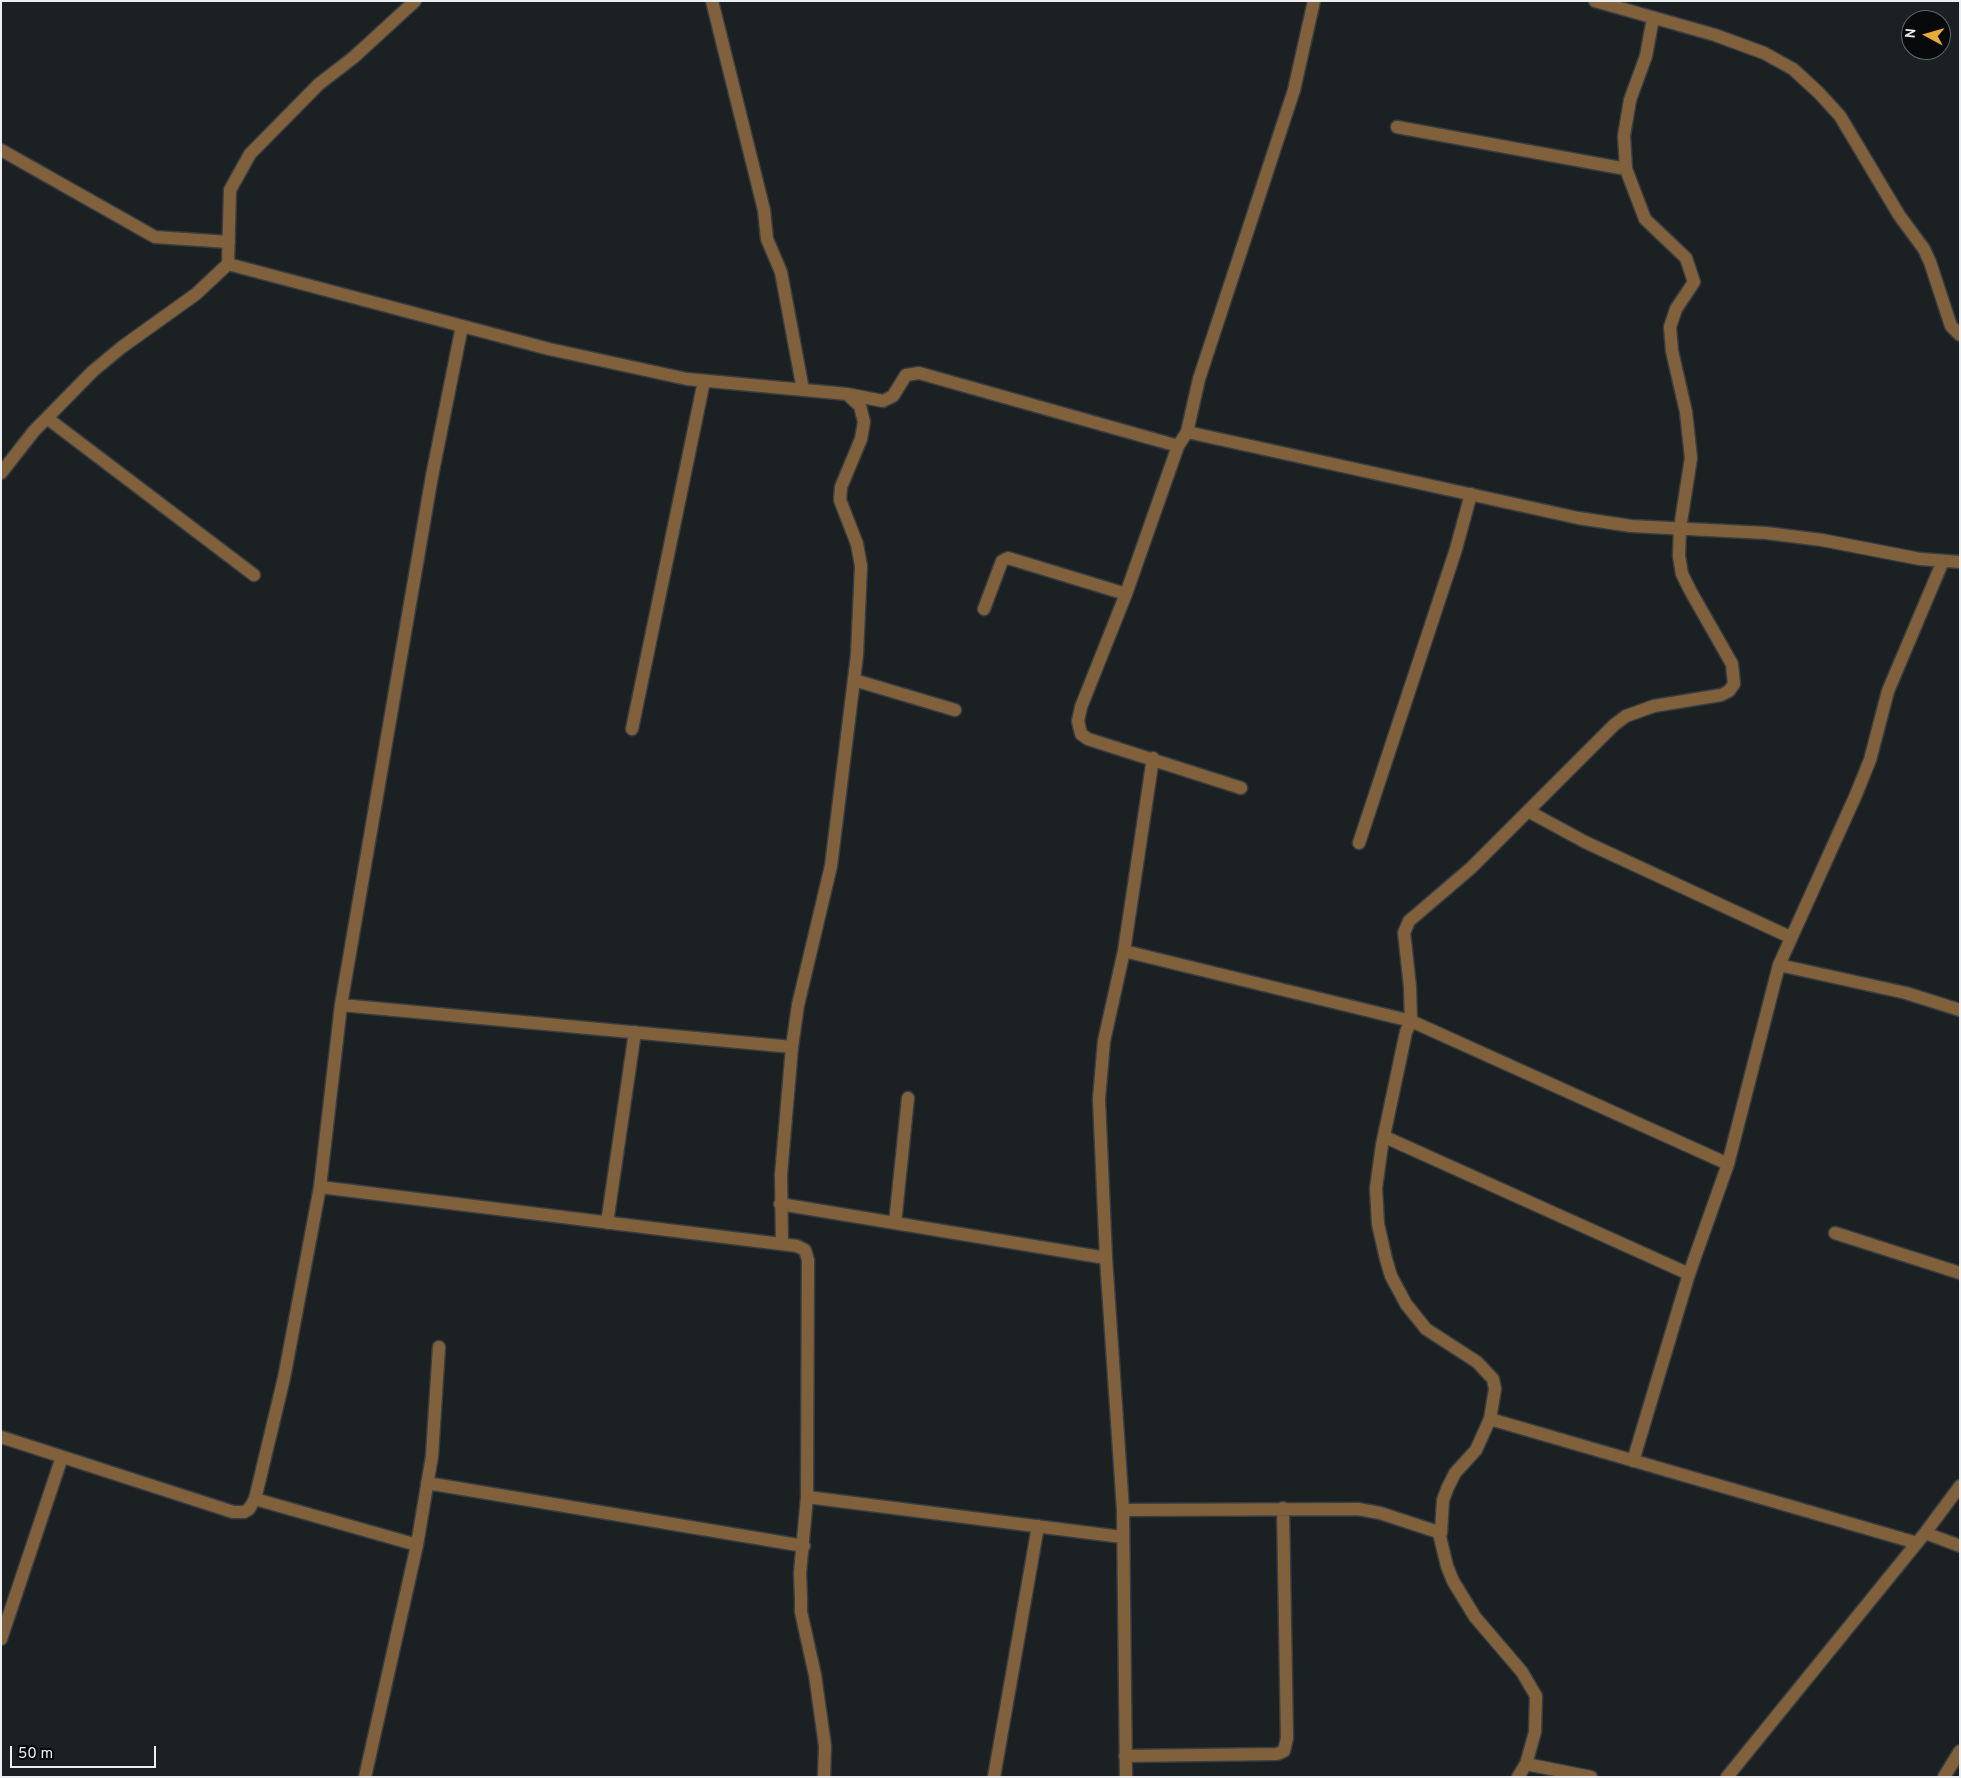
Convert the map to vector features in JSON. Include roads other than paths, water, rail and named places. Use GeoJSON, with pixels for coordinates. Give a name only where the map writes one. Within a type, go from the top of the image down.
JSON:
{"type":"FeatureCollection","features":[{"type":"Feature","properties":{"kind":"street"},"geometry":{"type":"LineString","coordinates":[[1,473],[47,418],[93,371],[122,347],[196,294],[228,264],[230,190],[250,154],[319,84],[354,57],[415,1]]}},
{"type":"Feature","properties":{"kind":"street"},"geometry":{"type":"LineString","coordinates":[[712,1],[764,210],[767,239],[781,272],[803,390]]}},
{"type":"Feature","properties":{"kind":"street"},"geometry":{"type":"LineString","coordinates":[[1241,788],[1153,758],[1088,739],[1081,734],[1078,726],[1081,707],[1126,594],[1178,446],[1187,432],[1199,379],[1294,90],[1314,1]]}},
{"type":"Feature","properties":{"kind":"street"},"geometry":{"type":"LineString","coordinates":[[1596,1],[1715,35],[1764,53],[1793,69],[1840,116],[1899,215],[1924,249],[1951,326],[1960,335]]}},
{"type":"Feature","properties":{"kind":"street"},"geometry":{"type":"LineString","coordinates":[[1518,1777],[1526,1764],[1535,1732],[1536,1696],[1522,1672],[1475,1617],[1453,1581],[1446,1566],[1439,1533],[1441,1533],[1443,1500],[1448,1487],[1455,1473],[1476,1450],[1490,1419],[1495,1389],[1493,1379],[1477,1362],[1426,1329],[1406,1304],[1391,1276],[1382,1243],[1376,1204],[1378,1169],[1406,1032],[1411,1021],[1410,987],[1404,933],[1409,921],[1472,868],[1614,725],[1626,716],[1654,706],[1721,695],[1732,687],[1735,679],[1732,664],[1682,574],[1679,556],[1680,528],[1691,458],[1686,412],[1672,351],[1670,327],[1676,309],[1694,282],[1686,258],[1645,219],[1626,169],[1624,136],[1628,114],[1646,56],[1653,18]]}},
{"type":"Feature","properties":{"kind":"street"},"geometry":{"type":"LineString","coordinates":[[1397,127],[1626,169]]}},
{"type":"Feature","properties":{"kind":"street"},"geometry":{"type":"LineString","coordinates":[[1,150],[155,237],[229,242]]}},
{"type":"Feature","properties":{"kind":"street"},"geometry":{"type":"LineString","coordinates":[[228,264],[558,351],[686,379],[847,394],[886,400],[893,396],[906,376],[919,373],[1178,446]]}},
{"type":"Feature","properties":{"kind":"street"},"geometry":{"type":"LineString","coordinates":[[1,1437],[234,1512],[249,1510],[255,1499],[284,1378],[320,1187],[341,1005],[432,476],[462,326]]}},
{"type":"Feature","properties":{"kind":"street"},"geometry":{"type":"LineString","coordinates":[[632,729],[704,380]]}},
{"type":"Feature","properties":{"kind":"street"},"geometry":{"type":"LineString","coordinates":[[782,1244],[780,1204],[792,1047],[798,1005],[831,866],[854,680],[862,566],[857,544],[840,500],[841,486],[860,439],[864,422],[860,406],[847,394]]}},
{"type":"Feature","properties":{"kind":"street"},"geometry":{"type":"LineString","coordinates":[[47,418],[254,576]]}},
{"type":"Feature","properties":{"kind":"street"},"geometry":{"type":"LineString","coordinates":[[1187,432],[1612,523],[1766,533],[1822,540],[1920,559],[1960,562]]}},
{"type":"Feature","properties":{"kind":"street"},"geometry":{"type":"LineString","coordinates":[[1359,843],[1456,549],[1471,494]]}},
{"type":"Feature","properties":{"kind":"street"},"geometry":{"type":"LineString","coordinates":[[984,609],[999,567],[1002,561],[1008,558],[1126,594]]}},
{"type":"Feature","properties":{"kind":"street"},"geometry":{"type":"LineString","coordinates":[[1633,1461],[1689,1274],[1728,1164],[1779,966],[1790,937],[1855,797],[1870,760],[1888,692],[1943,561]]}},
{"type":"Feature","properties":{"kind":"street"},"geometry":{"type":"LineString","coordinates":[[854,680],[955,710]]}},
{"type":"Feature","properties":{"kind":"street"},"geometry":{"type":"LineString","coordinates":[[1126,1777],[1123,1510],[1106,1258],[1099,1118],[1104,1041],[1124,951],[1153,758]]}},
{"type":"Feature","properties":{"kind":"street"},"geometry":{"type":"LineString","coordinates":[[1528,811],[1585,842],[1790,937]]}},
{"type":"Feature","properties":{"kind":"street"},"geometry":{"type":"LineString","coordinates":[[1124,951],[1411,1021],[1728,1164]]}},
{"type":"Feature","properties":{"kind":"street"},"geometry":{"type":"LineString","coordinates":[[1779,966],[1906,993],[1960,1010]]}},
{"type":"Feature","properties":{"kind":"street"},"geometry":{"type":"LineString","coordinates":[[341,1005],[792,1047]]}},
{"type":"Feature","properties":{"kind":"street"},"geometry":{"type":"LineString","coordinates":[[607,1223],[635,1032]]}},
{"type":"Feature","properties":{"kind":"street"},"geometry":{"type":"LineString","coordinates":[[895,1223],[908,1098]]}},
{"type":"Feature","properties":{"kind":"street"},"geometry":{"type":"LineString","coordinates":[[1385,1137],[1689,1274]]}},
{"type":"Feature","properties":{"kind":"street"},"geometry":{"type":"LineString","coordinates":[[320,1187],[782,1244],[802,1248],[808,1255],[807,1497],[804,1546],[800,1572],[801,1612],[816,1675],[824,1746],[824,1777]]}},
{"type":"Feature","properties":{"kind":"street"},"geometry":{"type":"LineString","coordinates":[[780,1204],[1106,1258]]}},
{"type":"Feature","properties":{"kind":"street"},"geometry":{"type":"LineString","coordinates":[[1835,1233],[1960,1273]]}},
{"type":"Feature","properties":{"kind":"street"},"geometry":{"type":"LineString","coordinates":[[365,1777],[418,1545],[432,1456],[439,1347]]}},
{"type":"Feature","properties":{"kind":"street"},"geometry":{"type":"LineString","coordinates":[[1490,1419],[1633,1461],[1921,1538],[1960,1546]]}},
{"type":"Feature","properties":{"kind":"street"},"geometry":{"type":"LineString","coordinates":[[1,1639],[62,1456]]}},
{"type":"Feature","properties":{"kind":"street"},"geometry":{"type":"LineString","coordinates":[[427,1483],[804,1546]]}},
{"type":"Feature","properties":{"kind":"street"},"geometry":{"type":"LineString","coordinates":[[1728,1777],[1921,1538],[1960,1486]]}},
{"type":"Feature","properties":{"kind":"street"},"geometry":{"type":"LineString","coordinates":[[807,1497],[1122,1537]]}},
{"type":"Feature","properties":{"kind":"street"},"geometry":{"type":"LineString","coordinates":[[255,1499],[418,1545]]}},
{"type":"Feature","properties":{"kind":"street"},"geometry":{"type":"LineString","coordinates":[[1123,1510],[1283,1508],[1368,1510],[1441,1533]]}},
{"type":"Feature","properties":{"kind":"street"},"geometry":{"type":"LineString","coordinates":[[1125,1756],[1277,1754],[1284,1751],[1287,1738],[1283,1508]]}},
{"type":"Feature","properties":{"kind":"street"},"geometry":{"type":"LineString","coordinates":[[994,1777],[1038,1526]]}},
{"type":"Feature","properties":{"kind":"street"},"geometry":{"type":"LineString","coordinates":[[1944,1777],[1960,1750]]}},
{"type":"Feature","properties":{"kind":"street"},"geometry":{"type":"LineString","coordinates":[[1526,1764],[1591,1777]]}}]}
